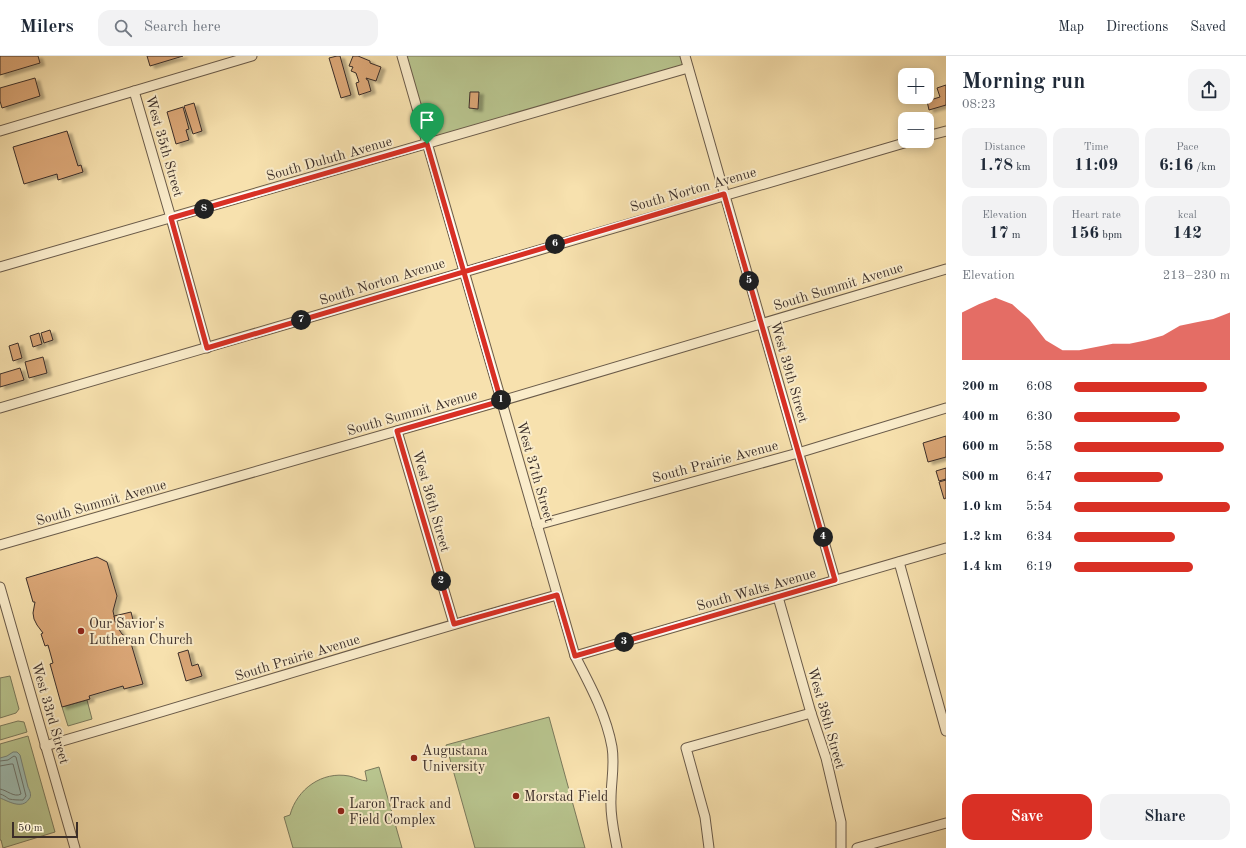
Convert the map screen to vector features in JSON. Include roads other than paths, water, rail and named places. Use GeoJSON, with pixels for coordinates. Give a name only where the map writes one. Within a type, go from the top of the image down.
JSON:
{"type":"FeatureCollection","features":[{"type":"Feature","properties":{"kind":"street"},"geometry":{"type":"LineString","coordinates":[[0,131],[252,56]]}},
{"type":"Feature","properties":{"kind":"street","name":"West 37th Street"},"geometry":{"type":"LineString","coordinates":[[402,56],[575,656],[602,710],[610,741],[613,766],[611,816],[617,848]]}},
{"type":"Feature","properties":{"kind":"street","name":"West 39th Street"},"geometry":{"type":"LineString","coordinates":[[685,56],[835,580]]}},
{"type":"Feature","properties":{"kind":"street","name":"South Duluth Avenue"},"geometry":{"type":"LineString","coordinates":[[0,267],[688,68]]}},
{"type":"Feature","properties":{"kind":"street","name":"West 35th Street"},"geometry":{"type":"LineString","coordinates":[[134,91],[207,348]]}},
{"type":"Feature","properties":{"kind":"street"},"geometry":{"type":"LineString","coordinates":[[934,134],[946,131]]}},
{"type":"Feature","properties":{"kind":"street","name":"South Norton Avenue"},"geometry":{"type":"LineString","coordinates":[[0,408],[724,194],[898,145]]}},
{"type":"Feature","properties":{"kind":"street","name":"South Summit Avenue"},"geometry":{"type":"LineString","coordinates":[[0,545],[501,401],[946,269]]}},
{"type":"Feature","properties":{"kind":"street","name":"South Prairie Avenue"},"geometry":{"type":"LineString","coordinates":[[537,525],[798,453],[946,408]]}},
{"type":"Feature","properties":{"kind":"street","name":"West 36th Street"},"geometry":{"type":"LineString","coordinates":[[397,431],[454,624]]}},
{"type":"Feature","properties":{"kind":"street","name":"South Walts Avenue"},"geometry":{"type":"LineString","coordinates":[[575,656],[946,548]]}},
{"type":"Feature","properties":{"kind":"street"},"geometry":{"type":"LineString","coordinates":[[900,562],[946,731]]}},
{"type":"Feature","properties":{"kind":"street","name":"West 33rd Street"},"geometry":{"type":"LineString","coordinates":[[0,587],[75,848]]}},
{"type":"Feature","properties":{"kind":"street","name":"South Prairie Avenue"},"geometry":{"type":"LineString","coordinates":[[45,746],[454,624],[557,595]]}},
{"type":"Feature","properties":{"kind":"street","name":"West 38th Street"},"geometry":{"type":"LineString","coordinates":[[778,597],[811,713],[826,758],[841,822],[841,848]]}},
{"type":"Feature","properties":{"kind":"street"},"geometry":{"type":"LineString","coordinates":[[710,848],[705,816],[686,748],[811,713]]}},
{"type":"Feature","properties":{"kind":"street"},"geometry":{"type":"LineString","coordinates":[[857,848],[946,823]]}},
{"type":"Feature","properties":{"kind":"water"},"geometry":{"type":"Polygon","coordinates":[[[13,752],[17,752],[20,755],[30,793],[30,798],[23,804],[11,803],[0,798],[0,758],[13,752]]]}},
{"type":"Feature","properties":{"kind":"place","name":"Our Savior's Lutheran Church"},"geometry":{"type":"Point","coordinates":[81,631]}},
{"type":"Feature","properties":{"kind":"place","name":"Augustana University"},"geometry":{"type":"Point","coordinates":[414,758]}},
{"type":"Feature","properties":{"kind":"place","name":"Morstad Field"},"geometry":{"type":"Point","coordinates":[516,796]}},
{"type":"Feature","properties":{"kind":"place","name":"Laron Track and Field Complex"},"geometry":{"type":"Point","coordinates":[341,811]}}]}
